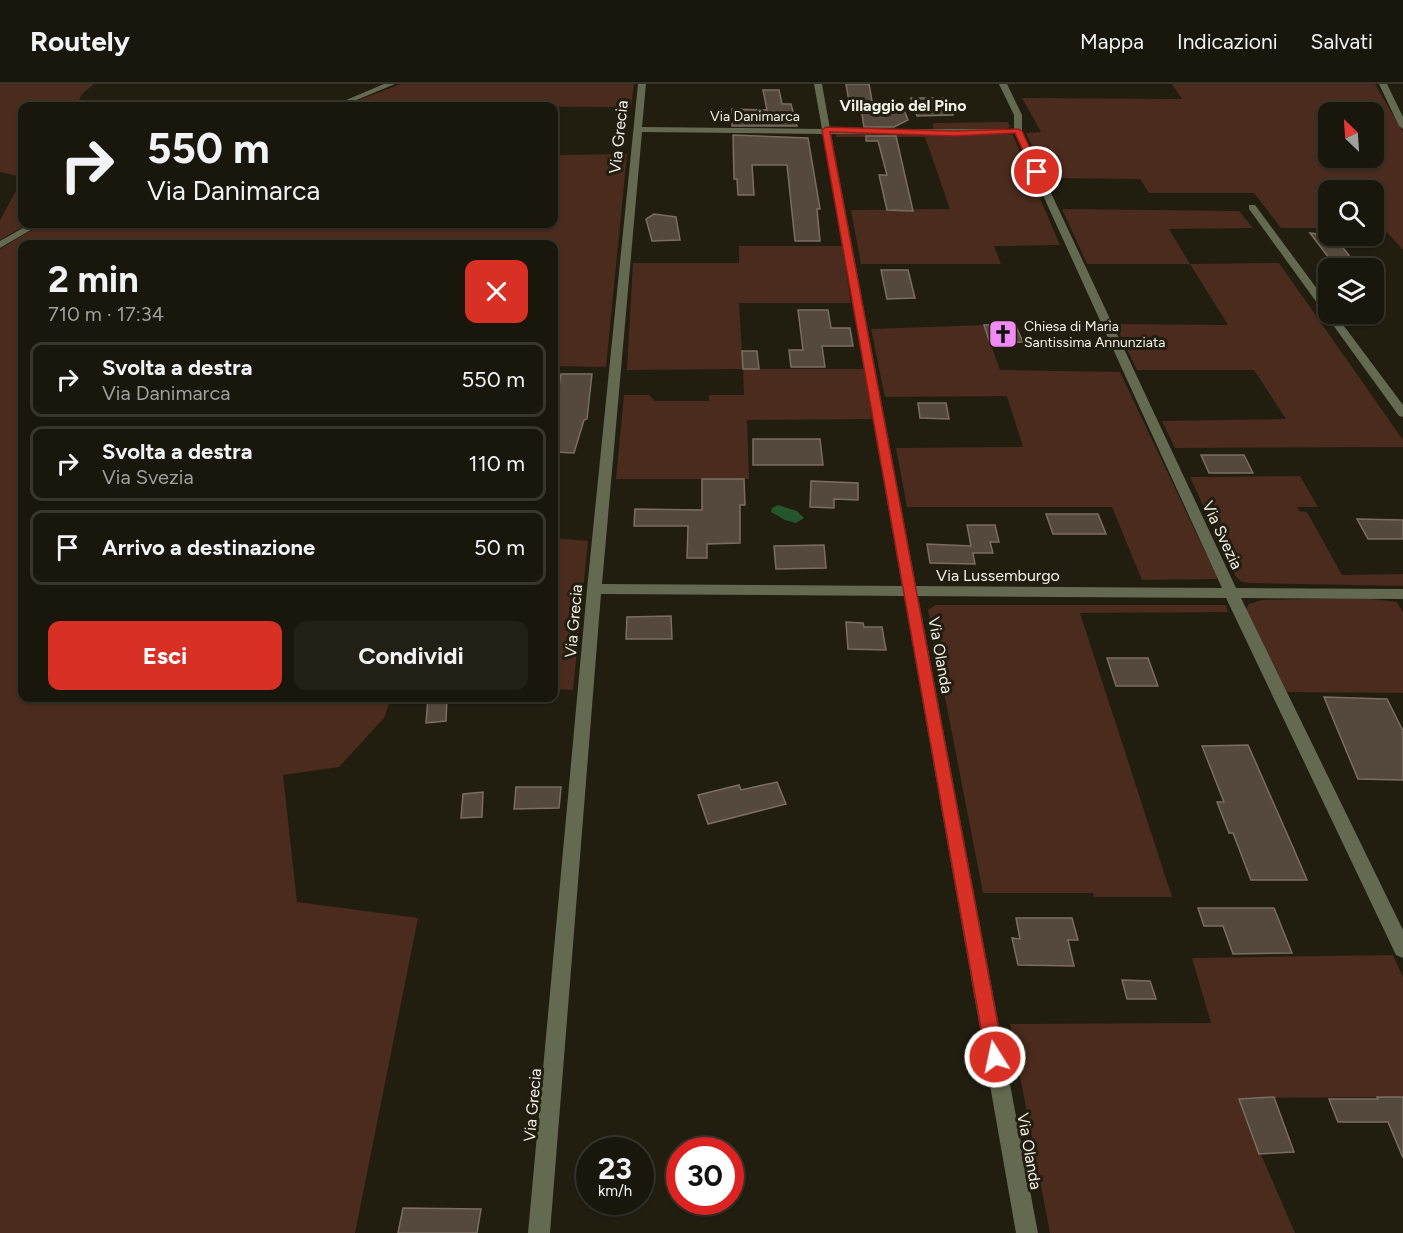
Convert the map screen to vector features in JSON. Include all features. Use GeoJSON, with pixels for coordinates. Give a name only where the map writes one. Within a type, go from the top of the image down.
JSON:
{"type":"FeatureCollection","features":[{"type":"Feature","properties":{"kind":"street"},"geometry":{"type":"LineString","coordinates":[[346,102],[391,84]]}},
{"type":"Feature","properties":{"kind":"street","name":"Via Grecia"},"geometry":{"type":"LineString","coordinates":[[539,1233],[594,589],[642,84]]}},
{"type":"Feature","properties":{"kind":"street","name":"Via Olanda"},"geometry":{"type":"LineString","coordinates":[[818,84],[1027,1233]]}},
{"type":"Feature","properties":{"kind":"street","name":"Via Svezia"},"geometry":{"type":"LineString","coordinates":[[1003,84],[1018,115],[1018,131],[1231,593],[1403,950]]}},
{"type":"Feature","properties":{"kind":"street"},"geometry":{"type":"LineString","coordinates":[[1383,84],[1403,126]]}},
{"type":"Feature","properties":{"kind":"street","name":"Via Danimarca"},"geometry":{"type":"LineString","coordinates":[[636,129],[954,133],[1018,131]]}},
{"type":"Feature","properties":{"kind":"street"},"geometry":{"type":"LineString","coordinates":[[1252,207],[1318,297]]}},
{"type":"Feature","properties":{"kind":"street"},"geometry":{"type":"LineString","coordinates":[[0,245],[29,228]]}},
{"type":"Feature","properties":{"kind":"street"},"geometry":{"type":"LineString","coordinates":[[1338,324],[1403,413]]}},
{"type":"Feature","properties":{"kind":"street","name":"Via Lussemburgo"},"geometry":{"type":"LineString","coordinates":[[594,589],[1403,594]]}},
{"type":"Feature","properties":{"kind":"shaded area"},"geometry":{"type":"Polygon","coordinates":[[[0,84],[94,84],[82,94],[78,102],[18,102],[18,176],[0,172],[0,84]]]}},
{"type":"Feature","properties":{"kind":"shaded area"},"geometry":{"type":"Polygon","coordinates":[[[401,84],[634,84],[631,107],[558,107],[558,102],[354,102],[401,84]]]}},
{"type":"Feature","properties":{"kind":"shaded area"},"geometry":{"type":"Polygon","coordinates":[[[1172,84],[1375,84],[1403,132],[1403,250],[1384,229],[1384,180],[1318,180],[1318,228],[1281,228],[1254,193],[1149,193],[1140,179],[1047,178],[1026,133],[1041,132],[1022,98],[1182,99],[1172,84]]]}},
{"type":"Feature","properties":{"kind":"shaded area"},"geometry":{"type":"Polygon","coordinates":[[[1008,122],[1010,127],[984,132],[960,132],[933,128],[933,123],[1008,122]]]}},
{"type":"Feature","properties":{"kind":"shaded area"},"geometry":{"type":"Polygon","coordinates":[[[836,133],[1012,133],[1060,245],[994,246],[1001,264],[861,264],[851,210],[950,209],[925,137],[836,137],[836,133]]]}},
{"type":"Feature","properties":{"kind":"shaded area"},"geometry":{"type":"Polygon","coordinates":[[[627,154],[606,367],[558,366],[558,240],[18,240],[18,702],[390,702],[384,718],[339,767],[283,775],[297,902],[418,918],[355,1233],[0,1233],[0,249],[35,228],[558,228],[558,155],[627,154]]]}},
{"type":"Feature","properties":{"kind":"shaded area"},"geometry":{"type":"Polygon","coordinates":[[[18,187],[18,228],[21,228],[0,240],[0,220],[18,187]]]}},
{"type":"Feature","properties":{"kind":"shaded area"},"geometry":{"type":"Polygon","coordinates":[[[1062,209],[1239,211],[1253,228],[1169,229],[1190,264],[1087,264],[1062,209]]]}},
{"type":"Feature","properties":{"kind":"shaded area"},"geometry":{"type":"Polygon","coordinates":[[[739,246],[842,246],[851,303],[739,303],[743,369],[627,370],[633,263],[739,263],[739,246]]]}},
{"type":"Feature","properties":{"kind":"shaded area"},"geometry":{"type":"Polygon","coordinates":[[[1279,263],[1318,319],[1318,324],[1322,324],[1403,440],[1403,447],[1175,448],[1162,421],[1286,419],[1254,370],[1137,370],[1115,324],[1228,325],[1190,264],[1279,263]]]}},
{"type":"Feature","properties":{"kind":"shaded area"},"geometry":{"type":"Polygon","coordinates":[[[984,325],[1000,370],[1120,372],[1218,579],[1142,580],[1112,507],[907,507],[896,448],[1023,447],[1007,396],[885,397],[871,329],[984,325]]]}},
{"type":"Feature","properties":{"kind":"shaded area"},"geometry":{"type":"Polygon","coordinates":[[[743,369],[864,369],[872,419],[747,420],[749,479],[616,479],[624,395],[649,395],[655,401],[709,401],[709,395],[744,395],[743,369]]]}},
{"type":"Feature","properties":{"kind":"shaded area"},"geometry":{"type":"Polygon","coordinates":[[[1300,476],[1318,507],[1297,507],[1299,511],[1307,512],[1342,575],[1403,574],[1403,586],[1250,583],[1242,582],[1236,577],[1190,477],[1300,476]]]}},
{"type":"Feature","properties":{"kind":"shaded area"},"geometry":{"type":"Polygon","coordinates":[[[778,505],[797,511],[804,518],[796,523],[785,520],[771,512],[772,508],[778,505]]]}},
{"type":"Feature","properties":{"kind":"shaded area"},"geometry":{"type":"Polygon","coordinates":[[[558,538],[588,541],[573,690],[558,689],[558,538]]]}},
{"type":"Feature","properties":{"kind":"shaded area"},"geometry":{"type":"Polygon","coordinates":[[[1364,598],[1397,602],[1403,612],[1403,693],[1287,692],[1246,609],[1249,604],[1262,600],[1364,598]]]}},
{"type":"Feature","properties":{"kind":"shaded area"},"geometry":{"type":"Polygon","coordinates":[[[935,605],[1226,605],[1228,612],[1080,613],[1172,897],[1094,897],[1093,893],[983,893],[928,610],[935,605]]]}},
{"type":"Feature","properties":{"kind":"shaded area"},"geometry":{"type":"Polygon","coordinates":[[[1393,955],[1403,977],[1403,1097],[1243,1098],[1260,1152],[1295,1233],[1050,1233],[1010,1024],[1211,1023],[1192,958],[1393,955]]]}},
{"type":"Feature","properties":{"kind":"building"},"geometry":{"type":"Polygon","coordinates":[[[846,84],[869,84],[872,101],[901,102],[908,120],[894,127],[864,127],[861,108],[850,108],[846,84]]]}},
{"type":"Feature","properties":{"kind":"building"},"geometry":{"type":"Polygon","coordinates":[[[763,90],[779,90],[782,104],[791,104],[797,126],[732,126],[732,109],[767,110],[763,90]]]}},
{"type":"Feature","properties":{"kind":"building"},"geometry":{"type":"Polygon","coordinates":[[[911,98],[943,98],[953,115],[917,116],[911,98]]]}},
{"type":"Feature","properties":{"kind":"building"},"geometry":{"type":"Polygon","coordinates":[[[733,135],[808,138],[820,209],[817,209],[820,241],[795,241],[787,165],[752,165],[754,195],[738,195],[737,179],[734,179],[733,135]]]}},
{"type":"Feature","properties":{"kind":"building"},"geometry":{"type":"Polygon","coordinates":[[[866,136],[896,136],[913,211],[887,210],[879,175],[887,175],[878,141],[866,141],[866,136]]]}},
{"type":"Feature","properties":{"kind":"building"},"geometry":{"type":"Polygon","coordinates":[[[654,214],[676,217],[680,240],[652,241],[646,219],[654,214]]]}},
{"type":"Feature","properties":{"kind":"building"},"geometry":{"type":"Polygon","coordinates":[[[1310,233],[1318,234],[1318,244],[1310,233]]]}},
{"type":"Feature","properties":{"kind":"building"},"geometry":{"type":"Polygon","coordinates":[[[1320,246],[1342,246],[1351,258],[1329,258],[1320,246]]]}},
{"type":"Feature","properties":{"kind":"building"},"geometry":{"type":"Polygon","coordinates":[[[881,270],[908,270],[915,298],[887,299],[881,270]]]}},
{"type":"Feature","properties":{"kind":"building"},"geometry":{"type":"Polygon","coordinates":[[[798,310],[828,310],[831,328],[850,328],[853,346],[822,346],[825,367],[791,367],[789,350],[803,350],[798,310]]]}},
{"type":"Feature","properties":{"kind":"building","name":"Chiesa di Maria Santissima Annunziata"},"geometry":{"type":"Polygon","coordinates":[[[1015,324],[1023,342],[990,343],[984,325],[1015,324]]]}},
{"type":"Feature","properties":{"kind":"building"},"geometry":{"type":"Polygon","coordinates":[[[742,351],[757,351],[759,369],[743,369],[742,351]]]}},
{"type":"Feature","properties":{"kind":"building"},"geometry":{"type":"Polygon","coordinates":[[[561,374],[592,374],[587,419],[584,420],[574,453],[558,452],[558,393],[561,374]]]}},
{"type":"Feature","properties":{"kind":"building"},"geometry":{"type":"Polygon","coordinates":[[[918,403],[946,403],[949,419],[920,418],[918,403]]]}},
{"type":"Feature","properties":{"kind":"building"},"geometry":{"type":"Polygon","coordinates":[[[753,439],[820,439],[823,465],[753,465],[753,439]]]}},
{"type":"Feature","properties":{"kind":"building"},"geometry":{"type":"Polygon","coordinates":[[[1201,455],[1244,455],[1253,473],[1209,473],[1201,455]]]}},
{"type":"Feature","properties":{"kind":"building"},"geometry":{"type":"Polygon","coordinates":[[[702,479],[744,479],[745,505],[740,505],[740,543],[707,544],[707,558],[687,558],[688,526],[634,526],[635,509],[702,510],[702,479]]]}},
{"type":"Feature","properties":{"kind":"building"},"geometry":{"type":"Polygon","coordinates":[[[811,481],[858,483],[858,500],[834,499],[834,508],[810,507],[811,481]]]}},
{"type":"Feature","properties":{"kind":"building"},"geometry":{"type":"Polygon","coordinates":[[[1046,514],[1098,514],[1106,534],[1053,534],[1046,514]]]}},
{"type":"Feature","properties":{"kind":"building"},"geometry":{"type":"Polygon","coordinates":[[[1357,519],[1403,520],[1403,539],[1368,539],[1357,519]]]}},
{"type":"Feature","properties":{"kind":"building"},"geometry":{"type":"Polygon","coordinates":[[[967,525],[995,525],[999,542],[990,542],[993,553],[973,553],[975,564],[930,563],[927,544],[971,546],[967,525]]]}},
{"type":"Feature","properties":{"kind":"building"},"geometry":{"type":"Polygon","coordinates":[[[824,545],[826,568],[776,569],[774,546],[824,545]]]}},
{"type":"Feature","properties":{"kind":"building"},"geometry":{"type":"Polygon","coordinates":[[[671,616],[672,639],[626,639],[627,617],[671,616]]]}},
{"type":"Feature","properties":{"kind":"building"},"geometry":{"type":"Polygon","coordinates":[[[846,622],[863,623],[864,627],[882,627],[886,650],[848,649],[846,622]]]}},
{"type":"Feature","properties":{"kind":"building"},"geometry":{"type":"Polygon","coordinates":[[[1107,658],[1148,658],[1158,686],[1116,686],[1107,658]]]}},
{"type":"Feature","properties":{"kind":"building"},"geometry":{"type":"Polygon","coordinates":[[[1324,697],[1387,699],[1403,731],[1403,780],[1358,779],[1324,697]]]}},
{"type":"Feature","properties":{"kind":"building"},"geometry":{"type":"Polygon","coordinates":[[[428,702],[447,702],[446,721],[426,723],[428,702]]]}},
{"type":"Feature","properties":{"kind":"building"},"geometry":{"type":"Polygon","coordinates":[[[1248,745],[1307,880],[1251,880],[1233,833],[1229,833],[1217,802],[1224,802],[1202,746],[1248,745]]]}},
{"type":"Feature","properties":{"kind":"building"},"geometry":{"type":"Polygon","coordinates":[[[777,782],[786,804],[708,824],[698,795],[739,785],[741,790],[777,782]]]}},
{"type":"Feature","properties":{"kind":"building"},"geometry":{"type":"Polygon","coordinates":[[[516,787],[561,787],[559,808],[514,809],[516,787]]]}},
{"type":"Feature","properties":{"kind":"building"},"geometry":{"type":"Polygon","coordinates":[[[483,792],[482,817],[461,818],[463,794],[483,792]]]}},
{"type":"Feature","properties":{"kind":"building"},"geometry":{"type":"Polygon","coordinates":[[[1198,908],[1274,908],[1292,953],[1233,954],[1223,926],[1204,926],[1198,908]]]}},
{"type":"Feature","properties":{"kind":"building"},"geometry":{"type":"Polygon","coordinates":[[[1016,918],[1072,918],[1078,940],[1068,940],[1074,966],[1018,965],[1012,938],[1020,939],[1016,918]]]}},
{"type":"Feature","properties":{"kind":"building"},"geometry":{"type":"Polygon","coordinates":[[[1122,980],[1150,981],[1156,999],[1127,999],[1122,980]]]}},
{"type":"Feature","properties":{"kind":"building"},"geometry":{"type":"Polygon","coordinates":[[[1274,1097],[1294,1152],[1259,1154],[1239,1099],[1274,1097]]]}},
{"type":"Feature","properties":{"kind":"building"},"geometry":{"type":"Polygon","coordinates":[[[1377,1097],[1403,1097],[1403,1158],[1388,1122],[1338,1122],[1329,1099],[1378,1099],[1377,1097]]]}},
{"type":"Feature","properties":{"kind":"building"},"geometry":{"type":"Polygon","coordinates":[[[403,1208],[481,1209],[477,1233],[398,1233],[403,1208]]]}},
{"type":"Feature","properties":{"kind":"place","name":"Chiesa di Maria Santissima Annunziata"},"geometry":{"type":"Point","coordinates":[1003,334]}},
{"type":"Feature","properties":{"kind":"district","name":"Villaggio del Pino"},"geometry":{"type":"Point","coordinates":[903,105]}},
{"type":"Feature","properties":{"kind":"route"},"geometry":{"type":"LineString","coordinates":[[995,1057],[826,130],[954,133],[1018,131],[1037,172]]}}]}
